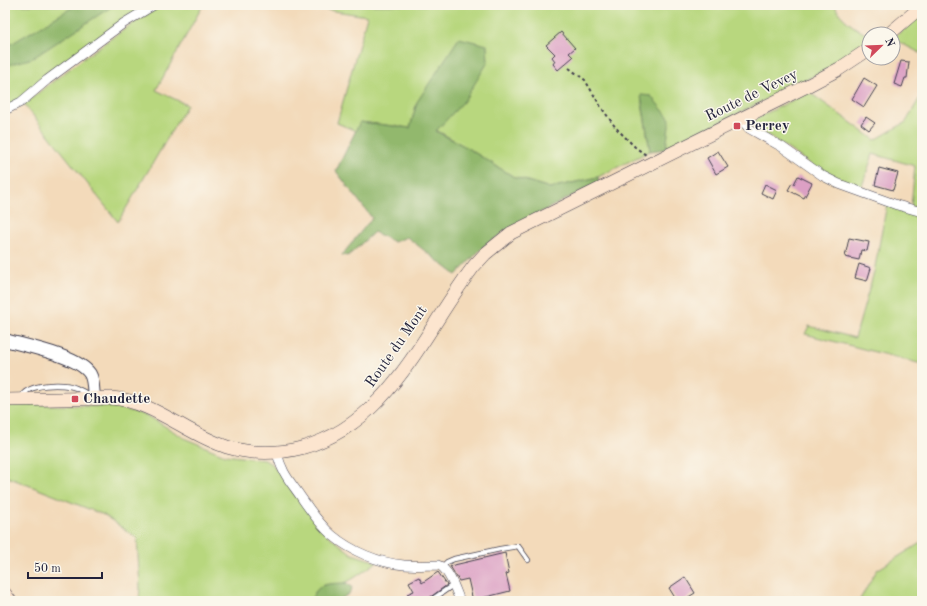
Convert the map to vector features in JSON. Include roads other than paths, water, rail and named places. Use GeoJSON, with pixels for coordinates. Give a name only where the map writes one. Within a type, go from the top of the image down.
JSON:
{"type":"FeatureCollection","features":[{"type":"Feature","properties":{"kind":"main road"},"geometry":{"type":"LineString","coordinates":[[898,26],[922,6]]}},
{"type":"Feature","properties":{"kind":"main road","name":"Route de Vevey"},"geometry":{"type":"LineString","coordinates":[[650,164],[834,72],[861,54]]}},
{"type":"Feature","properties":{"kind":"main road","name":"Route du Mont"},"geometry":{"type":"LineString","coordinates":[[5,400],[119,398],[156,411],[193,432],[227,447],[249,451],[277,452],[304,447],[325,439],[351,424],[373,407],[395,383],[474,266],[502,239],[527,224],[650,164]]}},
{"type":"Feature","properties":{"kind":"main road"},"geometry":{"type":"LineString","coordinates":[[5,594],[10,601]]}},
{"type":"Feature","properties":{"kind":"street"},"geometry":{"type":"LineString","coordinates":[[5,110],[21,102],[47,80],[124,23],[154,5]]}},
{"type":"Feature","properties":{"kind":"street"},"geometry":{"type":"LineString","coordinates":[[740,119],[750,129],[782,147],[823,176],[839,184],[922,212]]}},
{"type":"Feature","properties":{"kind":"street"},"geometry":{"type":"LineString","coordinates":[[5,340],[60,355],[78,362],[87,370],[91,377],[94,398]]}},
{"type":"Feature","properties":{"kind":"street"},"geometry":{"type":"LineString","coordinates":[[277,452],[281,468],[327,531],[340,541],[362,553],[396,564],[443,566],[460,601]]}},
{"type":"Feature","properties":{"kind":"lane"},"geometry":{"type":"LineString","coordinates":[[443,566],[454,559],[518,546],[528,560]]}},
{"type":"Feature","properties":{"kind":"lane"},"geometry":{"type":"LineString","coordinates":[[430,601],[453,585]]}},
{"type":"Feature","properties":{"kind":"place","name":"Perrey"},"geometry":{"type":"Point","coordinates":[737,126]}},
{"type":"Feature","properties":{"kind":"place","name":"Chaudette"},"geometry":{"type":"Point","coordinates":[75,399]}}]}
